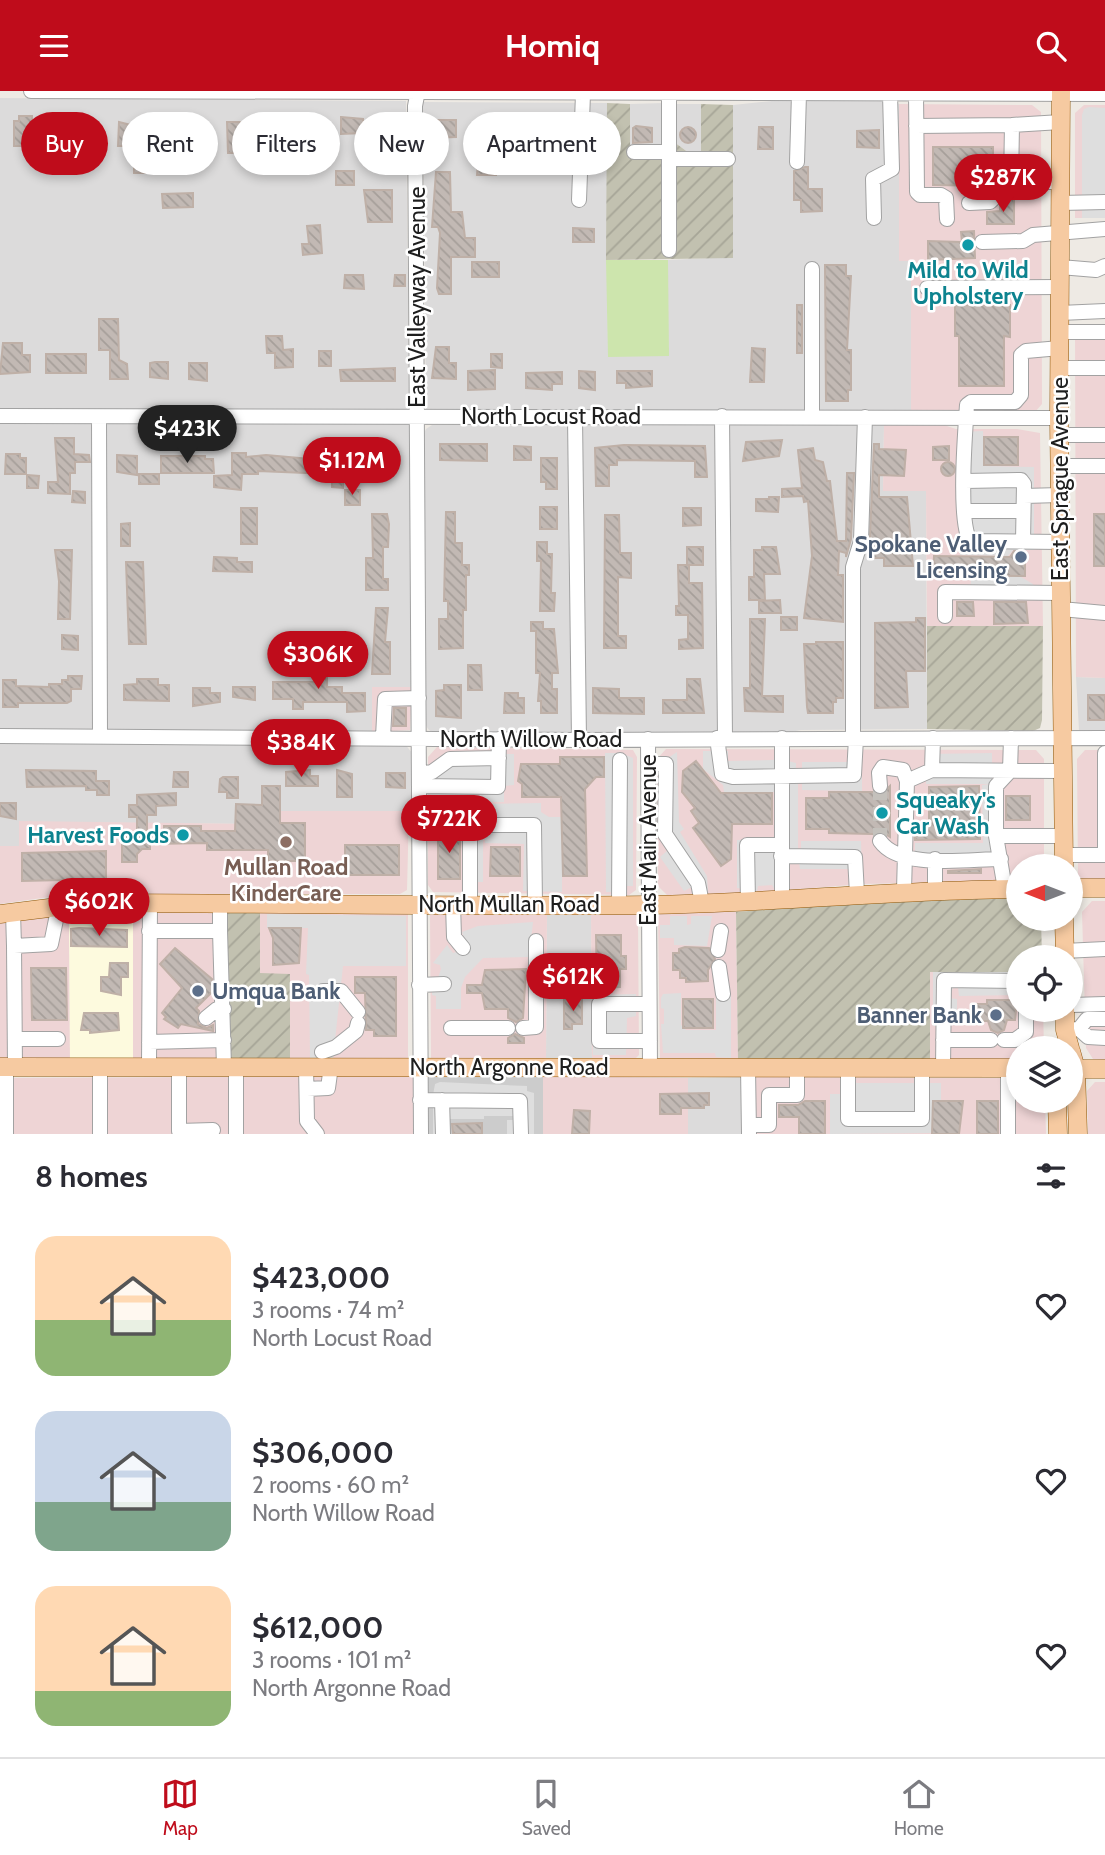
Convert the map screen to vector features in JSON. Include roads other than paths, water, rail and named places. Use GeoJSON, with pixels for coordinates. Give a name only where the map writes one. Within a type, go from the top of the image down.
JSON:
{"type":"FeatureCollection","features":[{"type":"Feature","properties":{"kind":"main road","name":"East Sprague Avenue"},"geometry":{"type":"LineString","coordinates":[[1061,92],[1059,427],[1064,854]]}},
{"type":"Feature","properties":{"kind":"main road"},"geometry":{"type":"LineString","coordinates":[[1083,888],[1105,888]]}},
{"type":"Feature","properties":{"kind":"main road","name":"North Mullan Road"},"geometry":{"type":"LineString","coordinates":[[6,913],[59,905],[150,903],[647,905],[782,901],[904,890],[1006,889]]}},
{"type":"Feature","properties":{"kind":"main road"},"geometry":{"type":"LineString","coordinates":[[1069,1022],[1072,1036]]}},
{"type":"Feature","properties":{"kind":"main road"},"geometry":{"type":"LineString","coordinates":[[1068,1036],[1072,1030]]}},
{"type":"Feature","properties":{"kind":"main road","name":"North Argonne Road"},"geometry":{"type":"LineString","coordinates":[[7,1067],[306,1066],[327,1059],[419,1066],[1006,1068]]}},
{"type":"Feature","properties":{"kind":"main road"},"geometry":{"type":"LineString","coordinates":[[1083,1069],[1105,1069]]}},
{"type":"Feature","properties":{"kind":"main road"},"geometry":{"type":"LineString","coordinates":[[1057,1113],[1058,1134]]}},
{"type":"Feature","properties":{"kind":"main road"},"geometry":{"type":"LineString","coordinates":[[1076,1113],[1078,1134]]}},
{"type":"Feature","properties":{"kind":"street"},"geometry":{"type":"LineString","coordinates":[[31,91],[1105,94]]}},
{"type":"Feature","properties":{"kind":"street","name":"East Valleyway Avenue"},"geometry":{"type":"LineString","coordinates":[[418,92],[415,106],[421,1134]]}},
{"type":"Feature","properties":{"kind":"street"},"geometry":{"type":"LineString","coordinates":[[579,200],[583,94]]}},
{"type":"Feature","properties":{"kind":"street"},"geometry":{"type":"LineString","coordinates":[[669,94],[669,250]]}},
{"type":"Feature","properties":{"kind":"street"},"geometry":{"type":"LineString","coordinates":[[797,162],[799,94]]}},
{"type":"Feature","properties":{"kind":"street"},"geometry":{"type":"LineString","coordinates":[[874,218],[873,180],[892,169],[890,94]]}},
{"type":"Feature","properties":{"kind":"street"},"geometry":{"type":"LineString","coordinates":[[916,94],[917,192],[920,195],[941,195],[946,198],[947,219]]}},
{"type":"Feature","properties":{"kind":"street"},"geometry":{"type":"LineString","coordinates":[[916,126],[1061,122]]}},
{"type":"Feature","properties":{"kind":"street"},"geometry":{"type":"LineString","coordinates":[[1011,182],[1012,125]]}},
{"type":"Feature","properties":{"kind":"street"},"geometry":{"type":"LineString","coordinates":[[634,152],[728,159]]}},
{"type":"Feature","properties":{"kind":"street"},"geometry":{"type":"LineString","coordinates":[[969,203],[990,202],[1011,182],[1061,182]]}},
{"type":"Feature","properties":{"kind":"street"},"geometry":{"type":"LineString","coordinates":[[1060,203],[1105,202]]}},
{"type":"Feature","properties":{"kind":"street"},"geometry":{"type":"LineString","coordinates":[[982,242],[1023,241],[1033,235],[1060,231],[1105,229]]}},
{"type":"Feature","properties":{"kind":"street"},"geometry":{"type":"LineString","coordinates":[[1060,267],[1096,270],[1105,265]]}},
{"type":"Feature","properties":{"kind":"street"},"geometry":{"type":"LineString","coordinates":[[812,269],[812,416]]}},
{"type":"Feature","properties":{"kind":"street"},"geometry":{"type":"LineString","coordinates":[[926,288],[1060,287]]}},
{"type":"Feature","properties":{"kind":"street"},"geometry":{"type":"LineString","coordinates":[[1060,313],[1105,311]]}},
{"type":"Feature","properties":{"kind":"street"},"geometry":{"type":"LineString","coordinates":[[1060,542],[970,541],[965,532],[964,511],[967,405],[971,402],[1015,402],[1021,395],[1021,355],[1026,351],[1060,340],[1105,332]]}},
{"type":"Feature","properties":{"kind":"street"},"geometry":{"type":"LineString","coordinates":[[1059,368],[1105,368]]}},
{"type":"Feature","properties":{"kind":"street","name":"North Locust Road"},"geometry":{"type":"LineString","coordinates":[[0,416],[966,418],[1059,427],[1105,435]]}},
{"type":"Feature","properties":{"kind":"street"},"geometry":{"type":"LineString","coordinates":[[722,416],[719,764],[722,774],[727,777],[854,775],[853,567],[861,541],[865,417]]}},
{"type":"Feature","properties":{"kind":"street"},"geometry":{"type":"LineString","coordinates":[[99,417],[100,736]]}},
{"type":"Feature","properties":{"kind":"street"},"geometry":{"type":"LineString","coordinates":[[575,417],[579,740]]}},
{"type":"Feature","properties":{"kind":"street"},"geometry":{"type":"LineString","coordinates":[[1060,466],[1105,466]]}},
{"type":"Feature","properties":{"kind":"street"},"geometry":{"type":"LineString","coordinates":[[965,481],[1021,481],[1024,484],[1023,542]]}},
{"type":"Feature","properties":{"kind":"street"},"geometry":{"type":"LineString","coordinates":[[964,511],[1024,504],[1060,495]]}},
{"type":"Feature","properties":{"kind":"street"},"geometry":{"type":"LineString","coordinates":[[946,616],[946,592],[1061,601],[1105,613]]}},
{"type":"Feature","properties":{"kind":"street"},"geometry":{"type":"LineString","coordinates":[[383,737],[385,699],[419,698]]}},
{"type":"Feature","properties":{"kind":"street","name":"North Willow Road"},"geometry":{"type":"LineString","coordinates":[[0,736],[579,740],[1105,738]]}},
{"type":"Feature","properties":{"kind":"street"},"geometry":{"type":"LineString","coordinates":[[782,738],[782,901]]}},
{"type":"Feature","properties":{"kind":"street"},"geometry":{"type":"LineString","coordinates":[[932,771],[933,738]]}},
{"type":"Feature","properties":{"kind":"street"},"geometry":{"type":"LineString","coordinates":[[1006,873],[996,836],[996,786],[1010,771],[1012,738]]}},
{"type":"Feature","properties":{"kind":"street"},"geometry":{"type":"LineString","coordinates":[[1083,858],[1105,855],[1105,738]]}},
{"type":"Feature","properties":{"kind":"street"},"geometry":{"type":"LineString","coordinates":[[419,780],[498,787],[499,739]]}},
{"type":"Feature","properties":{"kind":"street","name":"East Main Avenue"},"geometry":{"type":"LineString","coordinates":[[648,739],[650,1067]]}},
{"type":"Feature","properties":{"kind":"street"},"geometry":{"type":"LineString","coordinates":[[419,780],[450,759],[499,758]]}},
{"type":"Feature","properties":{"kind":"street"},"geometry":{"type":"LineString","coordinates":[[619,904],[620,760]]}},
{"type":"Feature","properties":{"kind":"street"},"geometry":{"type":"LineString","coordinates":[[648,764],[666,764],[665,834],[698,883],[702,903]]}},
{"type":"Feature","properties":{"kind":"street"},"geometry":{"type":"LineString","coordinates":[[880,786],[879,773],[883,767],[903,770],[907,781],[904,890]]}},
{"type":"Feature","properties":{"kind":"street"},"geometry":{"type":"LineString","coordinates":[[907,781],[932,771],[1063,771]]}},
{"type":"Feature","properties":{"kind":"street"},"geometry":{"type":"LineString","coordinates":[[419,822],[470,823],[462,904],[454,937],[463,948]]}},
{"type":"Feature","properties":{"kind":"street"},"geometry":{"type":"LineString","coordinates":[[492,825],[534,825],[535,904]]}},
{"type":"Feature","properties":{"kind":"street"},"geometry":{"type":"LineString","coordinates":[[648,834],[665,834]]}},
{"type":"Feature","properties":{"kind":"street"},"geometry":{"type":"LineString","coordinates":[[996,836],[1063,836]]}},
{"type":"Feature","properties":{"kind":"street"},"geometry":{"type":"LineString","coordinates":[[880,841],[885,848],[934,859],[1001,859]]}},
{"type":"Feature","properties":{"kind":"street"},"geometry":{"type":"LineString","coordinates":[[748,902],[747,845],[855,857],[857,894]]}},
{"type":"Feature","properties":{"kind":"street"},"geometry":{"type":"LineString","coordinates":[[934,859],[935,890]]}},
{"type":"Feature","properties":{"kind":"street"},"geometry":{"type":"LineString","coordinates":[[149,1066],[150,903]]}},
{"type":"Feature","properties":{"kind":"street"},"geometry":{"type":"LineString","coordinates":[[220,903],[224,1040],[230,1067],[236,1134]]}},
{"type":"Feature","properties":{"kind":"street"},"geometry":{"type":"LineString","coordinates":[[14,946],[51,944],[59,905]]}},
{"type":"Feature","properties":{"kind":"street"},"geometry":{"type":"LineString","coordinates":[[6,913],[14,946],[15,1039],[7,1067],[6,1134]]}},
{"type":"Feature","properties":{"kind":"street"},"geometry":{"type":"LineString","coordinates":[[149,932],[220,931]]}},
{"type":"Feature","properties":{"kind":"street"},"geometry":{"type":"LineString","coordinates":[[718,950],[722,931]]}},
{"type":"Feature","properties":{"kind":"street"},"geometry":{"type":"LineString","coordinates":[[523,1028],[536,1027],[536,941]]}},
{"type":"Feature","properties":{"kind":"street"},"geometry":{"type":"LineString","coordinates":[[1083,952],[1105,949]]}},
{"type":"Feature","properties":{"kind":"street"},"geometry":{"type":"LineString","coordinates":[[719,967],[723,994]]}},
{"type":"Feature","properties":{"kind":"street"},"geometry":{"type":"LineString","coordinates":[[943,1068],[944,980],[1006,981]]}},
{"type":"Feature","properties":{"kind":"street"},"geometry":{"type":"LineString","coordinates":[[419,985],[444,984]]}},
{"type":"Feature","properties":{"kind":"street"},"geometry":{"type":"LineString","coordinates":[[307,1089],[328,1087],[327,1059],[356,1031],[358,1018],[341,991],[323,991]]}},
{"type":"Feature","properties":{"kind":"street"},"geometry":{"type":"LineString","coordinates":[[649,1004],[599,1004],[599,1041],[650,1041]]}},
{"type":"Feature","properties":{"kind":"street"},"geometry":{"type":"LineString","coordinates":[[1083,1005],[1105,1004]]}},
{"type":"Feature","properties":{"kind":"street"},"geometry":{"type":"LineString","coordinates":[[185,1041],[217,1009],[224,1009]]}},
{"type":"Feature","properties":{"kind":"street"},"geometry":{"type":"LineString","coordinates":[[1105,1019],[1087,1019],[1072,1030],[1087,1037],[1105,1038]]}},
{"type":"Feature","properties":{"kind":"street"},"geometry":{"type":"LineString","coordinates":[[943,1040],[1015,1040],[1026,1032],[1026,1022]]}},
{"type":"Feature","properties":{"kind":"street"},"geometry":{"type":"LineString","coordinates":[[451,1028],[508,1028]]}},
{"type":"Feature","properties":{"kind":"street"},"geometry":{"type":"LineString","coordinates":[[15,1039],[58,1039]]}},
{"type":"Feature","properties":{"kind":"street"},"geometry":{"type":"LineString","coordinates":[[149,1042],[224,1040]]}},
{"type":"Feature","properties":{"kind":"street"},"geometry":{"type":"LineString","coordinates":[[306,1066],[307,1121],[317,1134]]}},
{"type":"Feature","properties":{"kind":"street"},"geometry":{"type":"LineString","coordinates":[[100,1067],[100,1134]]}},
{"type":"Feature","properties":{"kind":"street"},"geometry":{"type":"LineString","coordinates":[[179,1067],[179,1131],[213,1130]]}},
{"type":"Feature","properties":{"kind":"street"},"geometry":{"type":"LineString","coordinates":[[748,1068],[749,1129],[769,1125],[769,1095],[797,1095],[797,1068]]}},
{"type":"Feature","properties":{"kind":"street"},"geometry":{"type":"LineString","coordinates":[[848,1068],[848,1119],[922,1119],[922,1068]]}},
{"type":"Feature","properties":{"kind":"street"},"geometry":{"type":"LineString","coordinates":[[420,1100],[520,1101],[521,1134]]}},
{"type":"Feature","properties":{"kind":"street"},"geometry":{"type":"LineString","coordinates":[[442,1100],[443,1134]]}},
{"type":"Feature","properties":{"kind":"street"},"geometry":{"type":"LineString","coordinates":[[1008,1134],[1010,1113]]}},
{"type":"Feature","properties":{"kind":"tunnel"},"geometry":{"type":"LineString","coordinates":[[880,786],[880,841]]}},
{"type":"Feature","properties":{"kind":"place","name":"Mild to Wild Upholstery"},"geometry":{"type":"Point","coordinates":[968,245]}},
{"type":"Feature","properties":{"kind":"place","name":"Spokane Valley Licensing"},"geometry":{"type":"Point","coordinates":[1021,557]}},
{"type":"Feature","properties":{"kind":"place","name":"Squeaky's Car Wash"},"geometry":{"type":"Point","coordinates":[882,813]}},
{"type":"Feature","properties":{"kind":"place","name":"Harvest Foods"},"geometry":{"type":"Point","coordinates":[183,835]}},
{"type":"Feature","properties":{"kind":"place","name":"Mullan Road KinderCare"},"geometry":{"type":"Point","coordinates":[286,842]}},
{"type":"Feature","properties":{"kind":"place","name":"Umqua Bank"},"geometry":{"type":"Point","coordinates":[198,991]}},
{"type":"Feature","properties":{"kind":"place","name":"Banner Bank"},"geometry":{"type":"Point","coordinates":[996,1015]}}]}
